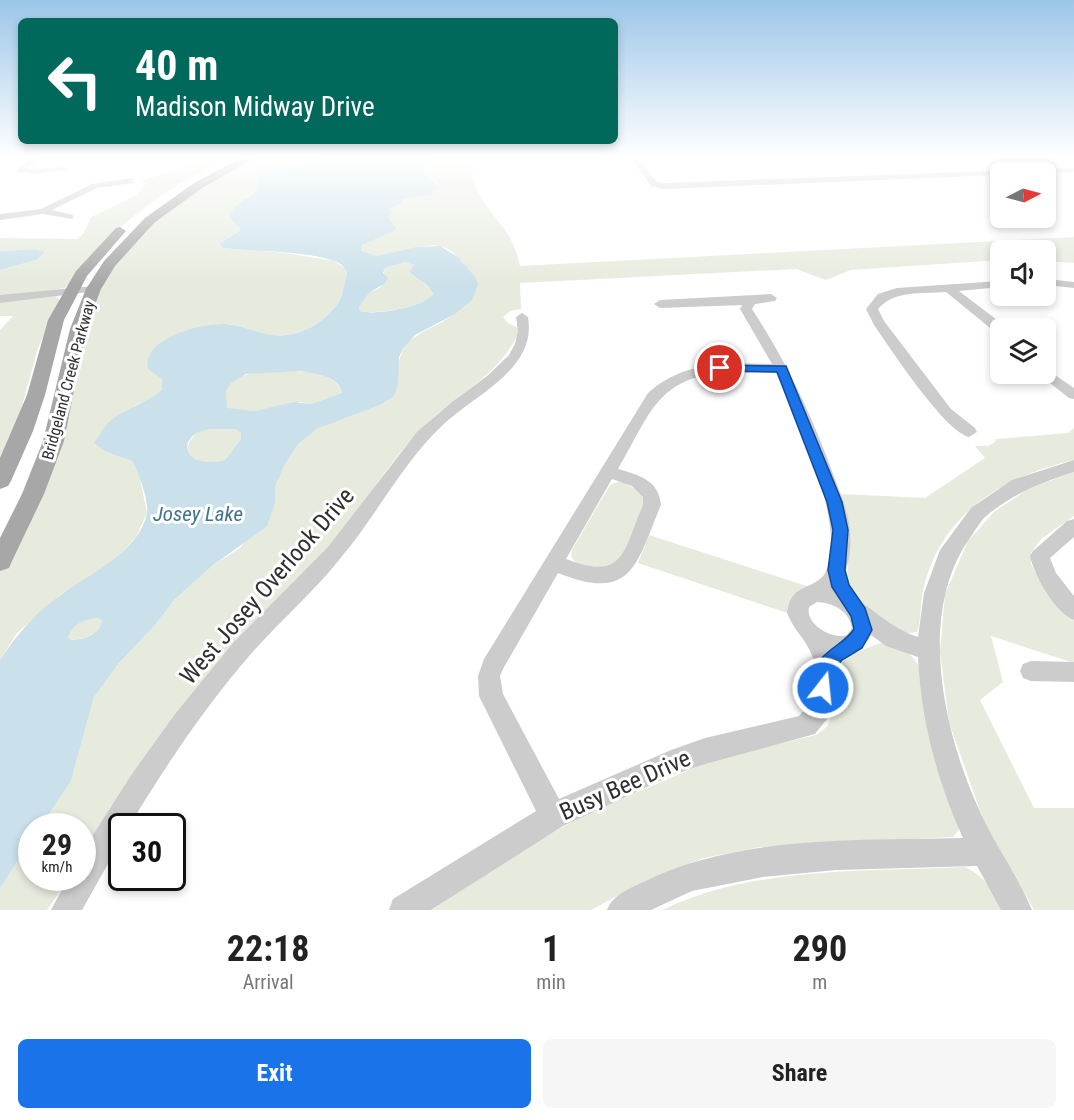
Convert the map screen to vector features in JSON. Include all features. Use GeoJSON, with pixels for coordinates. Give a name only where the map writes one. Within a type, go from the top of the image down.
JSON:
{"type":"FeatureCollection","features":[{"type":"Feature","properties":{"kind":"main road","name":"Bridgeland Creek Parkway"},"geometry":{"type":"LineString","coordinates":[[0,481],[23,431],[36,395],[56,320],[70,292],[94,257],[133,219],[159,200]]}},
{"type":"Feature","properties":{"kind":"main road","name":"Bridgeland Creek Parkway"},"geometry":{"type":"LineString","coordinates":[[0,561],[24,516],[58,424],[81,316],[93,289],[114,255],[153,218],[178,200]]}},
{"type":"Feature","properties":{"kind":"street"},"geometry":{"type":"LineString","coordinates":[[0,217],[43,211],[65,200]]}},
{"type":"Feature","properties":{"kind":"street"},"geometry":{"type":"LineString","coordinates":[[43,211],[70,217]]}},
{"type":"Feature","properties":{"kind":"street"},"geometry":{"type":"LineString","coordinates":[[1056,283],[1074,285]]}},
{"type":"Feature","properties":{"kind":"street"},"geometry":{"type":"LineString","coordinates":[[969,432],[946,412],[878,322],[872,309],[877,300],[889,294],[990,285]]}},
{"type":"Feature","properties":{"kind":"street"},"geometry":{"type":"LineString","coordinates":[[947,287],[990,321]]}},
{"type":"Feature","properties":{"kind":"street"},"geometry":{"type":"LineString","coordinates":[[0,299],[93,289]]}},
{"type":"Feature","properties":{"kind":"street"},"geometry":{"type":"LineString","coordinates":[[660,304],[732,300],[750,302],[771,298]]}},
{"type":"Feature","properties":{"kind":"street"},"geometry":{"type":"LineString","coordinates":[[750,302],[746,309],[782,369],[839,518],[841,530],[837,570],[841,587],[855,610],[863,630],[852,644],[836,654],[825,669]]}},
{"type":"Feature","properties":{"kind":"street","name":"West Josey Overlook Drive"},"geometry":{"type":"LineString","coordinates":[[66,910],[89,867],[146,778],[216,680],[260,628],[341,545],[422,437],[506,366],[525,332],[522,317]]}},
{"type":"Feature","properties":{"kind":"street"},"geometry":{"type":"LineString","coordinates":[[553,816],[488,687],[492,666],[653,396],[669,380],[704,369],[782,369]]}},
{"type":"Feature","properties":{"kind":"street"},"geometry":{"type":"LineString","coordinates":[[1056,381],[1074,395]]}},
{"type":"Feature","properties":{"kind":"street"},"geometry":{"type":"LineString","coordinates":[[1017,910],[984,852],[958,792],[941,736],[931,686],[927,650],[934,586],[945,556],[977,513],[1000,495],[1031,478],[1074,466]]}},
{"type":"Feature","properties":{"kind":"street"},"geometry":{"type":"LineString","coordinates":[[554,563],[589,576],[601,577],[612,576],[621,571],[627,563],[652,505],[653,497],[650,489],[643,484],[608,472]]}},
{"type":"Feature","properties":{"kind":"street"},"geometry":{"type":"LineString","coordinates":[[1074,526],[1040,556],[1041,565],[1047,576],[1074,611]]}},
{"type":"Feature","properties":{"kind":"street"},"geometry":{"type":"LineString","coordinates":[[837,570],[831,582],[800,601],[797,608],[802,624],[808,632],[828,644],[852,644],[894,639]]}},
{"type":"Feature","properties":{"kind":"street"},"geometry":{"type":"LineString","coordinates":[[814,593],[834,595],[867,622],[894,639],[927,650]]}},
{"type":"Feature","properties":{"kind":"street","name":"Busy Bee Drive"},"geometry":{"type":"LineString","coordinates":[[404,910],[553,816],[671,763],[735,742],[806,726],[814,720],[822,708],[825,669],[820,647],[808,632]]}},
{"type":"Feature","properties":{"kind":"street"},"geometry":{"type":"LineString","coordinates":[[1031,671],[1074,672]]}},
{"type":"Feature","properties":{"kind":"street"},"geometry":{"type":"LineString","coordinates":[[622,910],[646,896],[690,878],[746,865],[796,860],[984,852]]}},
{"type":"Feature","properties":{"kind":"shaded area"},"geometry":{"type":"Polygon","coordinates":[[[126,200],[155,200],[104,242],[76,278],[65,288],[0,297],[0,270],[36,260],[35,249],[0,251],[0,238],[77,239],[84,233],[91,217],[126,200]]]}},
{"type":"Feature","properties":{"kind":"shaded area"},"geometry":{"type":"Polygon","coordinates":[[[180,200],[242,200],[236,205],[241,230],[219,244],[223,248],[285,253],[334,261],[345,268],[347,273],[343,292],[340,300],[325,318],[299,332],[270,335],[225,324],[198,328],[171,337],[162,379],[162,390],[151,399],[134,406],[107,452],[132,461],[140,479],[147,513],[136,537],[111,564],[61,594],[17,633],[0,660],[0,567],[105,278],[145,229],[180,200]]]}},
{"type":"Feature","properties":{"kind":"shaded area"},"geometry":{"type":"Polygon","coordinates":[[[401,200],[483,200],[510,238],[520,266],[990,241],[990,261],[851,270],[826,280],[796,269],[520,283],[521,309],[510,311],[503,317],[508,323],[518,328],[519,332],[502,359],[481,380],[444,408],[402,450],[360,508],[119,813],[108,813],[108,826],[96,842],[96,813],[50,813],[71,781],[94,697],[119,663],[155,625],[175,599],[212,566],[240,548],[275,503],[275,487],[285,464],[298,444],[317,429],[380,405],[398,384],[402,352],[409,342],[417,335],[450,317],[472,297],[476,278],[448,249],[433,245],[423,246],[380,256],[361,251],[362,245],[395,231],[396,228],[388,217],[388,209],[401,200]]]}},
{"type":"Feature","properties":{"kind":"shaded area"},"geometry":{"type":"Polygon","coordinates":[[[1074,237],[1074,263],[1056,262],[1056,240],[1017,240],[1074,237]]]}},
{"type":"Feature","properties":{"kind":"shaded area"},"geometry":{"type":"Polygon","coordinates":[[[405,262],[414,265],[413,276],[431,288],[433,294],[420,303],[399,309],[377,312],[360,311],[359,307],[369,293],[381,287],[385,268],[405,262]]]}},
{"type":"Feature","properties":{"kind":"shaded area"},"geometry":{"type":"Polygon","coordinates":[[[55,296],[60,300],[38,348],[19,417],[0,462],[0,330],[13,316],[0,316],[0,302],[55,296]]]}},
{"type":"Feature","properties":{"kind":"shaded area"},"geometry":{"type":"Polygon","coordinates":[[[291,371],[314,373],[328,378],[339,387],[342,393],[311,404],[300,402],[255,411],[227,409],[225,396],[228,386],[235,380],[257,373],[291,371]]]}},
{"type":"Feature","properties":{"kind":"shaded area"},"geometry":{"type":"Polygon","coordinates":[[[1074,428],[1074,460],[1009,483],[971,509],[955,525],[929,570],[923,590],[917,632],[901,634],[855,600],[849,591],[847,582],[850,530],[841,494],[925,498],[985,458],[975,446],[988,446],[996,439],[1068,433],[1074,428]]]}},
{"type":"Feature","properties":{"kind":"shaded area"},"geometry":{"type":"Polygon","coordinates":[[[210,429],[235,429],[241,433],[241,439],[225,460],[209,463],[189,457],[187,448],[191,439],[198,432],[210,429]]]}},
{"type":"Feature","properties":{"kind":"shaded area"},"geometry":{"type":"Polygon","coordinates":[[[1074,472],[1074,516],[1041,539],[1031,553],[1031,564],[1037,575],[1074,621],[1074,663],[991,636],[1003,682],[980,700],[1034,808],[1074,808],[1074,910],[1034,910],[985,825],[949,722],[940,652],[945,594],[968,541],[995,511],[1028,489],[1074,472]]]}},
{"type":"Feature","properties":{"kind":"shaded area"},"geometry":{"type":"Polygon","coordinates":[[[621,481],[648,496],[620,564],[614,569],[577,565],[571,556],[572,550],[610,485],[621,481]]]}},
{"type":"Feature","properties":{"kind":"shaded area"},"geometry":{"type":"Polygon","coordinates":[[[649,535],[816,589],[793,615],[638,563],[649,535]]]}},
{"type":"Feature","properties":{"kind":"shaded area"},"geometry":{"type":"Polygon","coordinates":[[[97,618],[102,620],[95,633],[81,639],[67,638],[72,629],[79,624],[97,618]]]}},
{"type":"Feature","properties":{"kind":"shaded area"},"geometry":{"type":"Polygon","coordinates":[[[882,643],[909,653],[920,667],[959,819],[959,830],[953,837],[760,847],[704,858],[647,880],[591,910],[432,910],[534,843],[586,814],[715,759],[816,735],[828,725],[833,712],[836,682],[841,664],[848,657],[882,643]]]}},
{"type":"Feature","properties":{"kind":"shaded area"},"geometry":{"type":"Polygon","coordinates":[[[18,861],[18,891],[60,891],[47,910],[0,910],[0,888],[18,861]]]}},
{"type":"Feature","properties":{"kind":"shaded area"},"geometry":{"type":"Polygon","coordinates":[[[965,867],[989,885],[1006,910],[662,910],[734,885],[772,878],[849,871],[965,867]]]}},
{"type":"Feature","properties":{"kind":"water","name":"Josey Lake"},"geometry":{"type":"Polygon","coordinates":[[[243,200],[402,200],[389,209],[391,212],[388,217],[396,228],[395,231],[362,245],[361,251],[377,256],[417,247],[440,246],[458,257],[476,278],[478,285],[472,300],[455,314],[415,335],[403,349],[399,357],[398,384],[394,396],[380,405],[317,429],[298,444],[285,464],[275,487],[275,503],[267,526],[212,566],[175,599],[155,625],[119,663],[94,697],[71,781],[50,813],[18,813],[18,861],[0,888],[0,660],[20,632],[36,615],[62,594],[99,570],[135,539],[147,513],[145,494],[132,461],[107,452],[94,443],[106,425],[114,418],[162,390],[162,379],[148,369],[149,358],[154,349],[163,341],[175,334],[215,324],[232,325],[271,335],[299,332],[325,318],[338,303],[343,292],[347,273],[339,263],[308,255],[223,248],[219,244],[241,230],[230,217],[234,208],[243,200]],[[405,262],[385,268],[383,273],[388,278],[385,283],[369,293],[359,307],[360,311],[376,312],[399,309],[428,299],[433,294],[429,287],[410,272],[414,265],[405,262]],[[300,371],[246,374],[231,383],[226,390],[227,408],[255,411],[294,402],[311,404],[342,393],[336,382],[326,376],[300,371]],[[210,429],[199,432],[188,443],[191,456],[210,462],[225,460],[241,439],[241,433],[235,429],[210,429]],[[97,618],[83,622],[72,629],[68,638],[71,640],[90,636],[98,630],[102,620],[97,618]]]}},
{"type":"Feature","properties":{"kind":"water"},"geometry":{"type":"Polygon","coordinates":[[[35,249],[45,252],[36,260],[0,270],[0,251],[35,249]]]}},
{"type":"Feature","properties":{"kind":"route"},"geometry":{"type":"LineString","coordinates":[[720,368],[782,369],[835,502],[841,530],[837,570],[841,587],[859,614],[863,630],[861,637],[836,654],[825,669],[823,688]]}}]}
